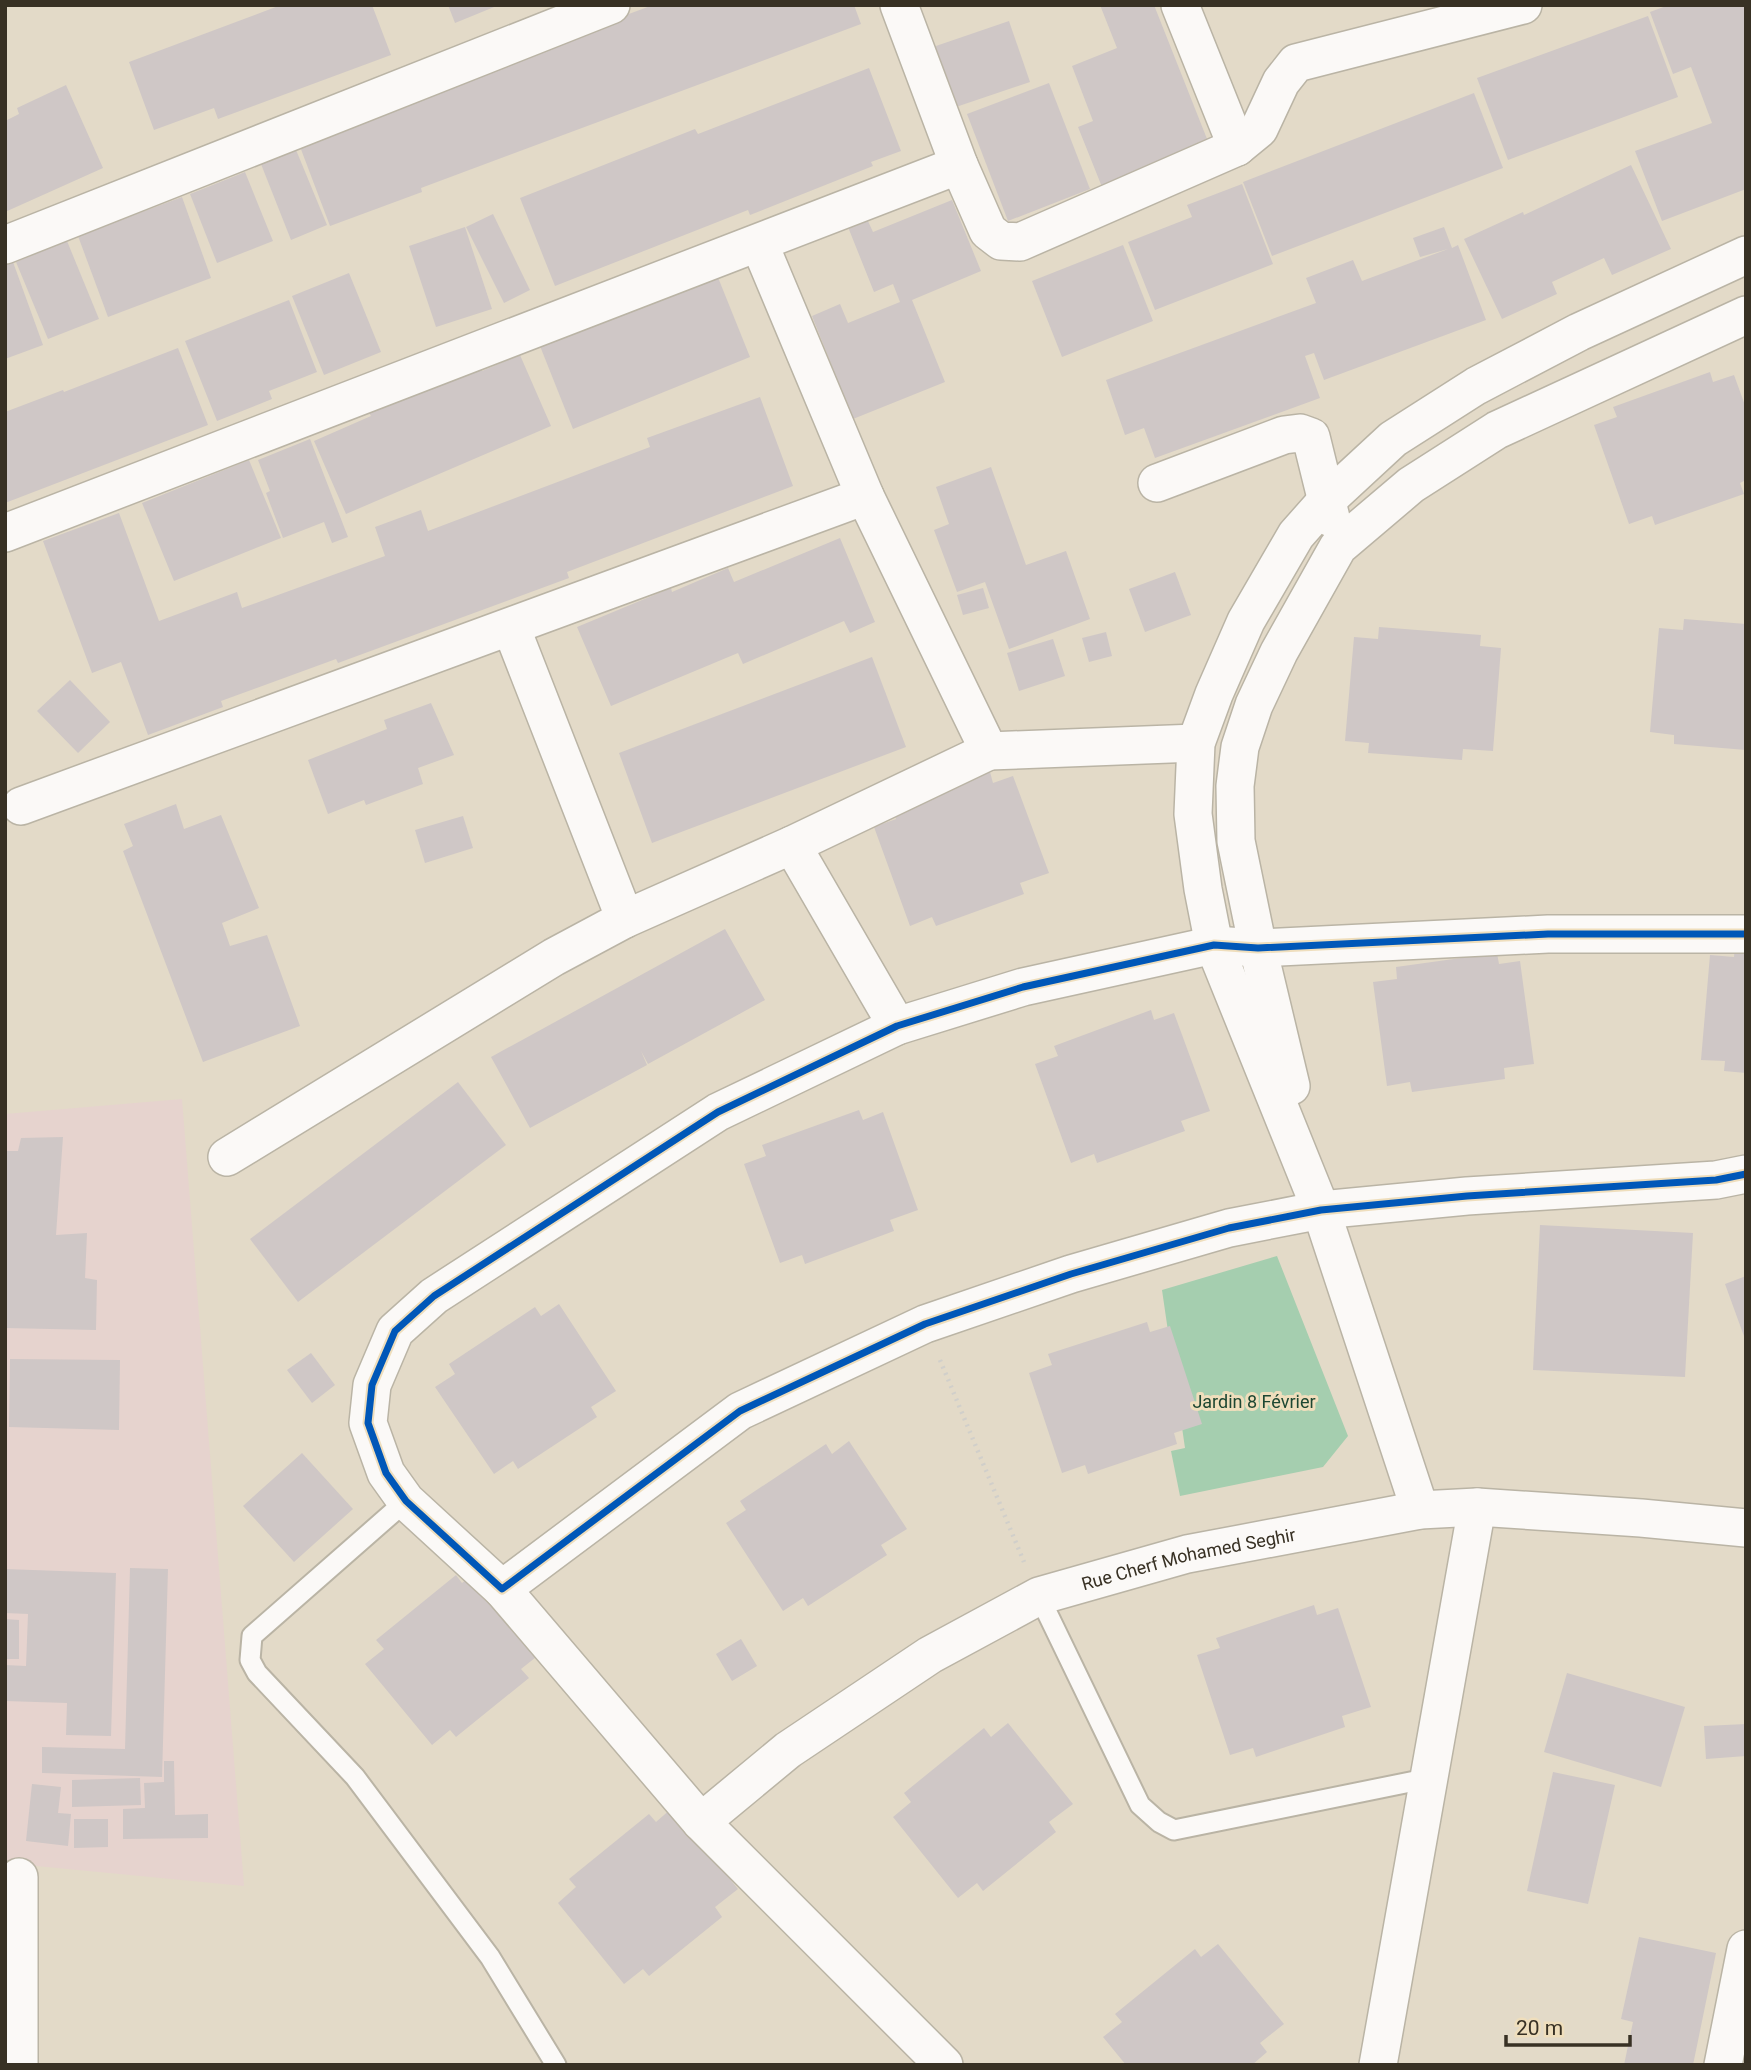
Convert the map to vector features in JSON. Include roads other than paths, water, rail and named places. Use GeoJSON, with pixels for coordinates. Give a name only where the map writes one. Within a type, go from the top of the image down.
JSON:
{"type":"FeatureCollection","features":[{"type":"Feature","properties":{"kind":"street"},"geometry":{"type":"LineString","coordinates":[[5,245],[611,5]]}},
{"type":"Feature","properties":{"kind":"street"},"geometry":{"type":"LineString","coordinates":[[899,5],[988,231],[1001,241],[1020,242],[1237,147],[1259,129],[1281,82],[1296,64],[1523,5]]}},
{"type":"Feature","properties":{"kind":"street"},"geometry":{"type":"LineString","coordinates":[[1181,5],[1237,147]]}},
{"type":"Feature","properties":{"kind":"street"},"geometry":{"type":"LineString","coordinates":[[5,533],[960,165]]}},
{"type":"Feature","properties":{"kind":"street"},"geometry":{"type":"LineString","coordinates":[[759,243],[864,496],[989,751]]}},
{"type":"Feature","properties":{"kind":"street"},"geometry":{"type":"LineString","coordinates":[[1420,1510],[1321,1210],[1214,945],[1193,814],[1196,743],[1246,621],[1296,535],[1326,500],[1392,439],[1476,386],[1579,332],[1746,256]]}},
{"type":"Feature","properties":{"kind":"street"},"geometry":{"type":"LineString","coordinates":[[1321,1210],[1258,948],[1236,841],[1235,786],[1240,747],[1254,705],[1279,652],[1338,547],[1411,485],[1497,430],[1746,315]]}},
{"type":"Feature","properties":{"kind":"street"},"geometry":{"type":"LineString","coordinates":[[1157,483],[1284,435],[1300,433],[1311,437],[1338,547]]}},
{"type":"Feature","properties":{"kind":"street"},"geometry":{"type":"LineString","coordinates":[[21,806],[864,496]]}},
{"type":"Feature","properties":{"kind":"street"},"geometry":{"type":"LineString","coordinates":[[511,628],[625,919]]}},
{"type":"Feature","properties":{"kind":"street"},"geometry":{"type":"LineString","coordinates":[[227,1157],[554,957],[625,919],[793,845],[989,751],[1196,743]]}},
{"type":"Feature","properties":{"kind":"street"},"geometry":{"type":"LineString","coordinates":[[793,845],[897,1026]]}},
{"type":"Feature","properties":{"kind":"street"},"geometry":{"type":"LineString","coordinates":[[944,2065],[701,1822],[502,1589],[406,1501],[386,1473],[368,1423],[372,1385],[395,1331],[434,1296],[718,1112],[897,1026],[1023,986],[1214,945],[1258,948],[1548,934],[1746,934]]}},
{"type":"Feature","properties":{"kind":"street"},"geometry":{"type":"LineString","coordinates":[[502,1589],[740,1411],[925,1324],[1071,1274],[1229,1228],[1321,1210],[1467,1196],[1716,1180],[1746,1174]]}},
{"type":"Feature","properties":{"kind":"street"},"geometry":{"type":"LineString","coordinates":[[1378,2065],[1477,1507]]}},
{"type":"Feature","properties":{"kind":"street","name":"Rue Cherf Mohamed Seghir"},"geometry":{"type":"LineString","coordinates":[[701,1822],[788,1750],[930,1655],[1039,1597],[1187,1553],[1420,1510],[1477,1507],[1746,1528]]}},
{"type":"Feature","properties":{"kind":"street"},"geometry":{"type":"LineString","coordinates":[[19,1877],[19,2065]]}},
{"type":"Feature","properties":{"kind":"street"},"geometry":{"type":"LineString","coordinates":[[1723,2065],[1746,1949]]}},
{"type":"Feature","properties":{"kind":"lane"},"geometry":{"type":"LineString","coordinates":[[406,1501],[252,1636],[250,1660],[257,1674],[355,1777],[490,1957],[556,2065]]}},
{"type":"Feature","properties":{"kind":"lane"},"geometry":{"type":"LineString","coordinates":[[1039,1597],[1140,1805],[1159,1822],[1174,1830],[1430,1778]]}},
{"type":"Feature","properties":{"kind":"park label","name":"Jardin 8 Février"},"geometry":{"type":"Point","coordinates":[1254,1401]}}]}
